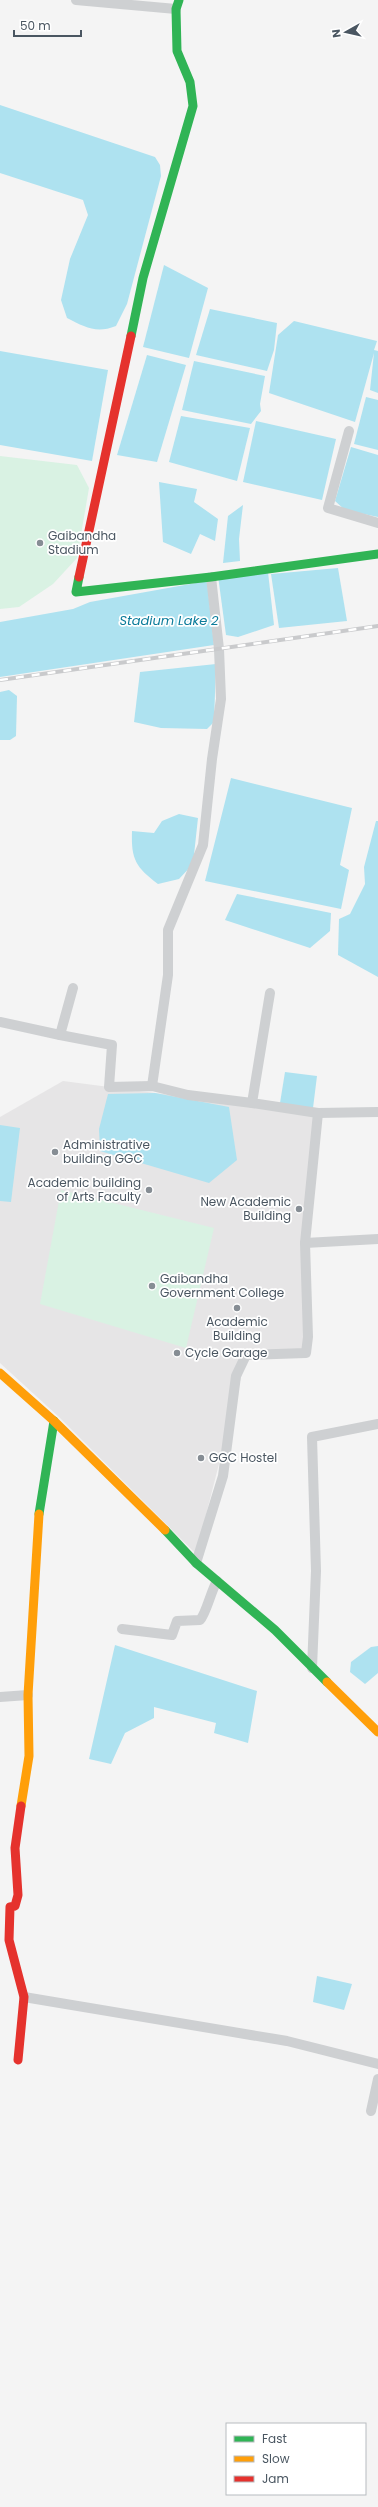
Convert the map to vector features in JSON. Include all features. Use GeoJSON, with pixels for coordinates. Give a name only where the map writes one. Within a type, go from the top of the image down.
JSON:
{"type":"FeatureCollection","features":[{"type":"Feature","properties":{"kind":"street"},"geometry":{"type":"LineString","coordinates":[[76,0],[177,5],[177,51],[190,82],[192,106],[143,278],[76,592],[211,577],[378,554]]}},
{"type":"Feature","properties":{"kind":"street"},"geometry":{"type":"LineString","coordinates":[[349,431],[328,508],[378,523]]}},
{"type":"Feature","properties":{"kind":"street"},"geometry":{"type":"LineString","coordinates":[[152,1086],[168,975],[168,930],[204,845],[212,759],[221,699],[219,649],[211,577]]}},
{"type":"Feature","properties":{"kind":"street"},"geometry":{"type":"LineString","coordinates":[[60,1035],[73,988]]}},
{"type":"Feature","properties":{"kind":"street"},"geometry":{"type":"LineString","coordinates":[[252,1103],[270,993]]}},
{"type":"Feature","properties":{"kind":"street"},"geometry":{"type":"LineString","coordinates":[[0,1022],[112,1045],[109,1087],[152,1086],[188,1095],[318,1113],[378,1112]]}},
{"type":"Feature","properties":{"kind":"street"},"geometry":{"type":"LineString","coordinates":[[196,1563],[223,1476],[236,1376],[246,1355],[306,1352],[308,1337],[305,1243],[318,1113]]}},
{"type":"Feature","properties":{"kind":"street"},"geometry":{"type":"LineString","coordinates":[[305,1243],[378,1239]]}},
{"type":"Feature","properties":{"kind":"street"},"geometry":{"type":"LineString","coordinates":[[0,1374],[54,1421],[138,1502],[196,1563],[275,1630],[378,1732]]}},
{"type":"Feature","properties":{"kind":"street"},"geometry":{"type":"LineString","coordinates":[[18,2060],[24,1996],[9,1940],[9,1924],[10,1907],[15,1906],[18,1895],[16,1848],[29,1756],[28,1695],[37,1527],[54,1421]]}},
{"type":"Feature","properties":{"kind":"street"},"geometry":{"type":"LineString","coordinates":[[312,1668],[316,1572],[312,1437],[378,1424]]}},
{"type":"Feature","properties":{"kind":"street"},"geometry":{"type":"LineString","coordinates":[[122,1629],[172,1634],[177,1621],[200,1620],[203,1616],[209,1595],[217,1581]]}},
{"type":"Feature","properties":{"kind":"street"},"geometry":{"type":"LineString","coordinates":[[0,1697],[28,1695]]}},
{"type":"Feature","properties":{"kind":"street"},"geometry":{"type":"LineString","coordinates":[[24,1996],[287,2041],[378,2064]]}},
{"type":"Feature","properties":{"kind":"street"},"geometry":{"type":"LineString","coordinates":[[371,2111],[378,2079]]}},
{"type":"Feature","properties":{"kind":"shaded area","name":"Gaibandha Government College"},"geometry":{"type":"Polygon","coordinates":[[[63,1081],[318,1114],[303,1242],[305,1352],[247,1354],[196,1554],[59,1417],[0,1363],[0,1117],[63,1081]]]}},
{"type":"Feature","properties":{"kind":"green space","name":"Gaibandha Stadium"},"geometry":{"type":"Polygon","coordinates":[[[0,456],[77,465],[89,488],[77,558],[53,584],[19,607],[0,609],[0,456]]]}},
{"type":"Feature","properties":{"kind":"green space"},"geometry":{"type":"Polygon","coordinates":[[[61,1190],[214,1228],[186,1348],[40,1304],[61,1190]]]}},
{"type":"Feature","properties":{"kind":"water"},"geometry":{"type":"Polygon","coordinates":[[[0,105],[155,157],[160,165],[161,176],[127,304],[116,326],[96,329],[85,327],[67,318],[61,300],[70,259],[88,215],[83,200],[0,173],[0,105]]]}},
{"type":"Feature","properties":{"kind":"water"},"geometry":{"type":"Polygon","coordinates":[[[164,265],[208,288],[189,358],[143,347],[164,265]]]}},
{"type":"Feature","properties":{"kind":"water"},"geometry":{"type":"Polygon","coordinates":[[[210,309],[277,323],[274,350],[267,371],[196,355],[210,309]]]}},
{"type":"Feature","properties":{"kind":"water"},"geometry":{"type":"Polygon","coordinates":[[[294,321],[377,341],[374,350],[378,351],[378,393],[370,390],[374,353],[355,422],[269,393],[278,335],[294,321]]]}},
{"type":"Feature","properties":{"kind":"water"},"geometry":{"type":"Polygon","coordinates":[[[0,351],[108,370],[92,461],[0,445],[0,351]]]}},
{"type":"Feature","properties":{"kind":"water"},"geometry":{"type":"Polygon","coordinates":[[[147,355],[186,365],[157,462],[117,455],[147,355]]]}},
{"type":"Feature","properties":{"kind":"water"},"geometry":{"type":"Polygon","coordinates":[[[194,361],[265,376],[260,404],[261,411],[251,424],[182,410],[194,361]]]}},
{"type":"Feature","properties":{"kind":"water"},"geometry":{"type":"Polygon","coordinates":[[[366,397],[378,400],[378,450],[354,444],[366,397]]]}},
{"type":"Feature","properties":{"kind":"water"},"geometry":{"type":"Polygon","coordinates":[[[181,416],[250,428],[237,481],[169,462],[181,416]]]}},
{"type":"Feature","properties":{"kind":"water"},"geometry":{"type":"Polygon","coordinates":[[[256,421],[336,439],[322,500],[243,482],[256,421]]]}},
{"type":"Feature","properties":{"kind":"water"},"geometry":{"type":"Polygon","coordinates":[[[351,447],[378,455],[378,517],[345,510],[335,501],[351,447]]]}},
{"type":"Feature","properties":{"kind":"water"},"geometry":{"type":"Polygon","coordinates":[[[159,482],[197,489],[194,502],[218,519],[215,541],[200,534],[191,554],[163,542],[159,482]]]}},
{"type":"Feature","properties":{"kind":"water"},"geometry":{"type":"Polygon","coordinates":[[[243,505],[239,539],[240,561],[223,563],[228,516],[243,505]]]}},
{"type":"Feature","properties":{"kind":"water"},"geometry":{"type":"Polygon","coordinates":[[[338,568],[347,621],[279,628],[271,574],[338,568]]]}},
{"type":"Feature","properties":{"kind":"water"},"geometry":{"type":"Polygon","coordinates":[[[268,572],[274,625],[238,637],[226,635],[218,576],[268,572]]]}},
{"type":"Feature","properties":{"kind":"water","name":"Stadium Lake 2"},"geometry":{"type":"Polygon","coordinates":[[[207,581],[214,645],[0,677],[0,622],[73,609],[90,602],[207,581]]]}},
{"type":"Feature","properties":{"kind":"water"},"geometry":{"type":"Polygon","coordinates":[[[216,664],[214,722],[207,729],[161,728],[134,722],[140,672],[216,664]]]}},
{"type":"Feature","properties":{"kind":"water"},"geometry":{"type":"Polygon","coordinates":[[[9,690],[17,696],[16,736],[10,740],[0,740],[0,692],[9,690]]]}},
{"type":"Feature","properties":{"kind":"water"},"geometry":{"type":"Polygon","coordinates":[[[231,778],[352,808],[340,865],[349,870],[341,909],[205,881],[231,778]]]}},
{"type":"Feature","properties":{"kind":"water"},"geometry":{"type":"Polygon","coordinates":[[[179,814],[198,818],[193,864],[179,879],[158,884],[145,873],[136,862],[133,849],[132,831],[154,833],[162,821],[179,814]]]}},
{"type":"Feature","properties":{"kind":"water"},"geometry":{"type":"Polygon","coordinates":[[[376,821],[378,821],[378,977],[338,955],[339,919],[350,914],[365,884],[364,867],[376,821]]]}},
{"type":"Feature","properties":{"kind":"water"},"geometry":{"type":"Polygon","coordinates":[[[237,894],[331,913],[330,931],[310,948],[225,920],[237,894]]]}},
{"type":"Feature","properties":{"kind":"water"},"geometry":{"type":"Polygon","coordinates":[[[285,1072],[317,1076],[313,1108],[280,1103],[285,1072]]]}},
{"type":"Feature","properties":{"kind":"water"},"geometry":{"type":"Polygon","coordinates":[[[155,1093],[229,1107],[237,1160],[209,1183],[100,1151],[99,1129],[108,1094],[155,1093]]]}},
{"type":"Feature","properties":{"kind":"water"},"geometry":{"type":"Polygon","coordinates":[[[0,1125],[20,1128],[11,1202],[0,1201],[0,1125]]]}},
{"type":"Feature","properties":{"kind":"water"},"geometry":{"type":"Polygon","coordinates":[[[115,1645],[257,1691],[248,1743],[214,1733],[216,1723],[154,1707],[154,1718],[125,1733],[111,1764],[89,1759],[115,1645]]]}},
{"type":"Feature","properties":{"kind":"water"},"geometry":{"type":"Polygon","coordinates":[[[378,1646],[378,1673],[365,1684],[350,1672],[351,1662],[371,1647],[378,1646]]]}},
{"type":"Feature","properties":{"kind":"water"},"geometry":{"type":"Polygon","coordinates":[[[317,1976],[352,1984],[344,2010],[313,2002],[317,1976]]]}},
{"type":"Feature","properties":{"kind":"railway"},"geometry":{"type":"LineString","coordinates":[[0,680],[378,626]]}},
{"type":"Feature","properties":{"kind":"traffic: fast"},"geometry":{"type":"LineString","coordinates":[[131,336],[143,278],[193,106],[190,82],[177,51],[176,9],[179,0]]}},
{"type":"Feature","properties":{"kind":"traffic: fast"},"geometry":{"type":"LineString","coordinates":[[79,577],[76,592],[211,577],[378,554]]}},
{"type":"Feature","properties":{"kind":"traffic: fast"},"geometry":{"type":"LineString","coordinates":[[39,1514],[54,1421]]}},
{"type":"Feature","properties":{"kind":"traffic: fast"},"geometry":{"type":"LineString","coordinates":[[165,1530],[196,1563],[275,1630],[327,1682]]}},
{"type":"Feature","properties":{"kind":"traffic: slow"},"geometry":{"type":"LineString","coordinates":[[0,1373],[54,1421],[165,1530]]}},
{"type":"Feature","properties":{"kind":"traffic: slow"},"geometry":{"type":"LineString","coordinates":[[21,1806],[29,1756],[28,1695],[39,1514]]}},
{"type":"Feature","properties":{"kind":"traffic: slow"},"geometry":{"type":"LineString","coordinates":[[327,1682],[378,1732]]}},
{"type":"Feature","properties":{"kind":"traffic: jam"},"geometry":{"type":"LineString","coordinates":[[79,577],[131,336]]}},
{"type":"Feature","properties":{"kind":"traffic: jam"},"geometry":{"type":"LineString","coordinates":[[18,2060],[24,1997],[9,1940],[10,1907],[15,1906],[18,1895],[15,1848],[21,1806]]}},
{"type":"Feature","properties":{"kind":"place","name":"Gaibandha Stadium"},"geometry":{"type":"Point","coordinates":[40,543]}},
{"type":"Feature","properties":{"kind":"place","name":"Administrative building GGC"},"geometry":{"type":"Point","coordinates":[55,1152]}},
{"type":"Feature","properties":{"kind":"place","name":"Academic building of Arts Faculty"},"geometry":{"type":"Point","coordinates":[149,1190]}},
{"type":"Feature","properties":{"kind":"place","name":"New Academic Building"},"geometry":{"type":"Point","coordinates":[299,1209]}},
{"type":"Feature","properties":{"kind":"place","name":"Gaibandha Government College"},"geometry":{"type":"Point","coordinates":[152,1286]}},
{"type":"Feature","properties":{"kind":"place","name":"Academic Building"},"geometry":{"type":"Point","coordinates":[237,1308]}},
{"type":"Feature","properties":{"kind":"place","name":"Cycle Garage"},"geometry":{"type":"Point","coordinates":[177,1353]}},
{"type":"Feature","properties":{"kind":"place","name":"GGC Hostel"},"geometry":{"type":"Point","coordinates":[201,1458]}}]}
